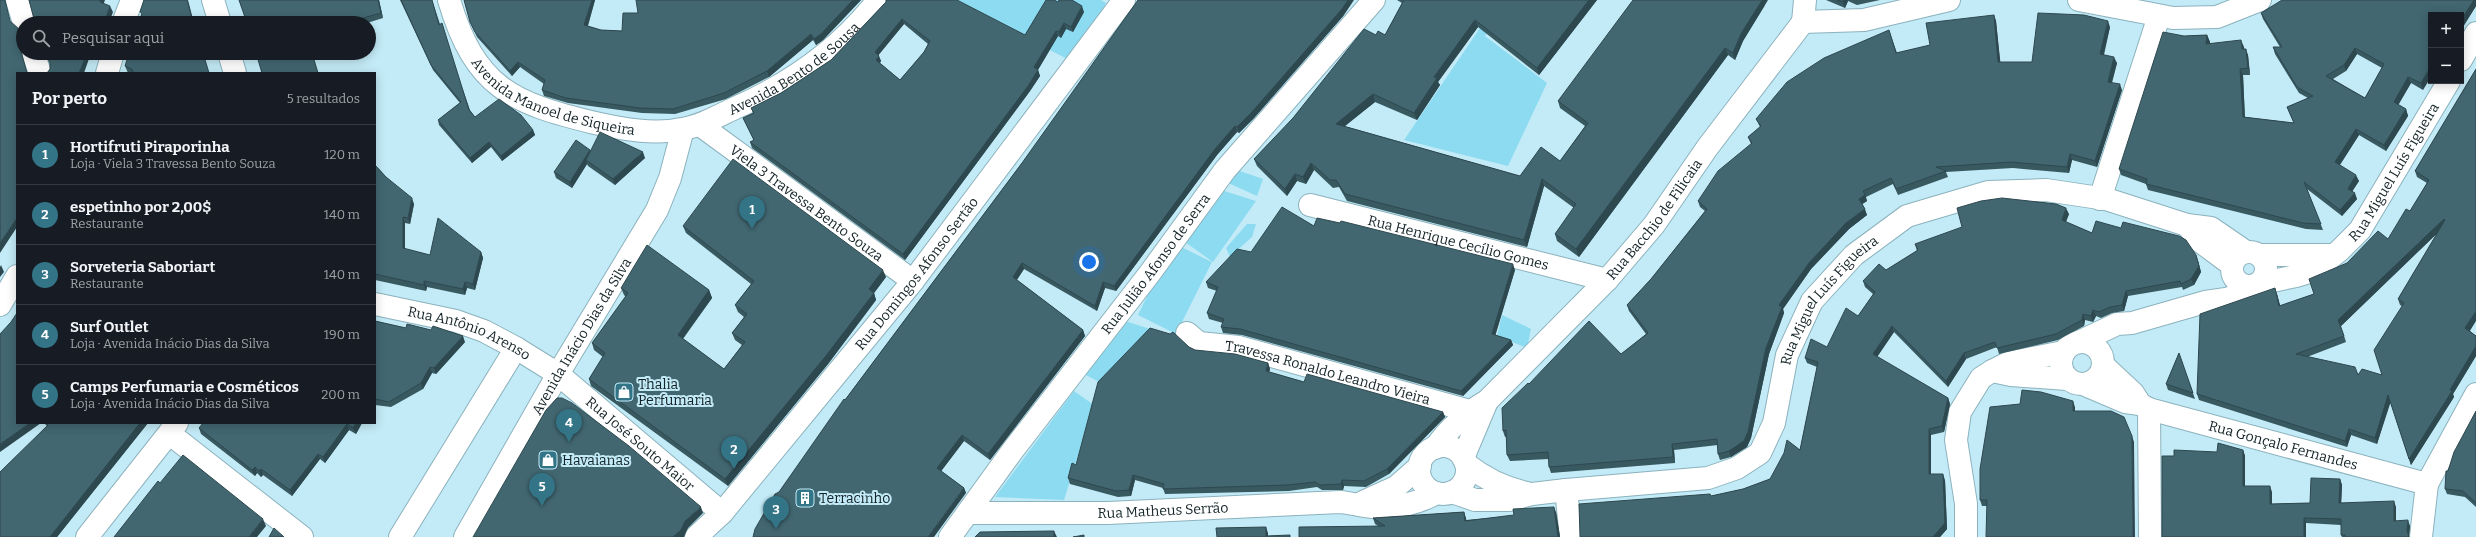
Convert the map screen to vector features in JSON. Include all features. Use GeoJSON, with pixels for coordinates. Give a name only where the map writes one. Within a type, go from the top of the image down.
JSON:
{"type":"FeatureCollection","features":[{"type":"Feature","properties":{"kind":"street"},"geometry":{"type":"LineString","coordinates":[[17,0],[22,16]]}},
{"type":"Feature","properties":{"kind":"street"},"geometry":{"type":"LineString","coordinates":[[126,16],[132,0]]}},
{"type":"Feature","properties":{"kind":"street"},"geometry":{"type":"LineString","coordinates":[[213,0],[218,16]]}},
{"type":"Feature","properties":{"kind":"street","name":"Avenida Manoel de Siqueira"},"geometry":{"type":"LineString","coordinates":[[449,0],[457,29],[473,59],[497,85],[526,103],[556,114],[613,127],[656,131],[691,127]]}},
{"type":"Feature","properties":{"kind":"street","name":"Avenida Bento de Sousa"},"geometry":{"type":"LineString","coordinates":[[691,127],[767,94],[797,76],[835,47],[858,25],[878,0]]}},
{"type":"Feature","properties":{"kind":"street","name":"Rua Domingos Afonso Sertão"},"geometry":{"type":"LineString","coordinates":[[696,537],[722,513],[913,281],[1124,0]]}},
{"type":"Feature","properties":{"kind":"street","name":"Rua Julião Afonso de Serra"},"geometry":{"type":"LineString","coordinates":[[950,537],[1225,170],[1374,0]]}},
{"type":"Feature","properties":{"kind":"street"},"geometry":{"type":"LineString","coordinates":[[1802,7],[1864,20],[1949,0]]}},
{"type":"Feature","properties":{"kind":"street"},"geometry":{"type":"LineString","coordinates":[[2079,0],[2173,18],[2217,17],[2260,0]]}},
{"type":"Feature","properties":{"kind":"street","name":"Rua Bacchio de Filicaia"},"geometry":{"type":"LineString","coordinates":[[1435,448],[1445,434],[1479,406],[1607,280],[1654,225],[1708,148],[1802,7]]}},
{"type":"Feature","properties":{"kind":"street"},"geometry":{"type":"LineString","coordinates":[[2100,199],[2159,16]]}},
{"type":"Feature","properties":{"kind":"street"},"geometry":{"type":"LineString","coordinates":[[2464,55],[2476,33]]}},
{"type":"Feature","properties":{"kind":"street"},"geometry":{"type":"LineString","coordinates":[[35,60],[40,72]]}},
{"type":"Feature","properties":{"kind":"street"},"geometry":{"type":"LineString","coordinates":[[107,72],[111,60]]}},
{"type":"Feature","properties":{"kind":"street"},"geometry":{"type":"LineString","coordinates":[[231,60],[235,72]]}},
{"type":"Feature","properties":{"kind":"street","name":"Rua Miguel Luís Figueira"},"geometry":{"type":"LineString","coordinates":[[2071,347],[2117,324],[2132,323],[2205,302],[2236,296],[2255,285],[2313,271],[2339,251],[2360,230],[2447,84]]}},
{"type":"Feature","properties":{"kind":"street","name":"Viela 3 Travessa Bento Souza"},"geometry":{"type":"LineString","coordinates":[[691,127],[913,281]]}},
{"type":"Feature","properties":{"kind":"street","name":"Avenida Inácio Dias da Silva"},"geometry":{"type":"LineString","coordinates":[[465,537],[558,374],[657,210],[691,127]]}},
{"type":"Feature","properties":{"kind":"street","name":"Rua Miguel Luís Figueira"},"geometry":{"type":"LineString","coordinates":[[1444,493],[1475,500],[1510,500],[1532,494],[1566,490],[1708,478],[1737,468],[1760,453],[1774,422],[1787,355],[1812,301],[1854,255],[1907,216],[1988,192],[2046,190],[2100,199],[2187,225],[2201,242],[2242,261],[2239,283],[2255,285]]}},
{"type":"Feature","properties":{"kind":"street","name":"Rua Henrique Cecílio Gomes"},"geometry":{"type":"LineString","coordinates":[[1310,205],[1607,280]]}},
{"type":"Feature","properties":{"kind":"street"},"geometry":{"type":"LineString","coordinates":[[2205,302],[2220,280],[2242,261],[2331,256]]}},
{"type":"Feature","properties":{"kind":"street"},"geometry":{"type":"LineString","coordinates":[[2242,261],[2266,266],[2266,273],[2255,285]]}},
{"type":"Feature","properties":{"kind":"street"},"geometry":{"type":"LineString","coordinates":[[0,305],[16,278]]}},
{"type":"Feature","properties":{"kind":"street","name":"Rua Antônio Arenso"},"geometry":{"type":"LineString","coordinates":[[376,304],[456,321],[484,331],[516,348],[558,374]]}},
{"type":"Feature","properties":{"kind":"street"},"geometry":{"type":"LineString","coordinates":[[2071,347],[2060,362],[2062,371],[2076,382],[2094,381],[2100,374],[2103,360],[2125,334],[2132,323]]}},
{"type":"Feature","properties":{"kind":"street","name":"Travessa Ronaldo Leandro Vieira"},"geometry":{"type":"LineString","coordinates":[[1187,333],[1199,342],[1239,347],[1479,406]]}},
{"type":"Feature","properties":{"kind":"street"},"geometry":{"type":"LineString","coordinates":[[1966,537],[1966,504],[1956,440],[1960,412],[1981,378],[1992,370],[2008,363],[2088,342],[2096,347],[2103,360],[2144,407],[2150,537]]}},
{"type":"Feature","properties":{"kind":"street"},"geometry":{"type":"LineString","coordinates":[[400,537],[516,348]]}},
{"type":"Feature","properties":{"kind":"street","name":"Rua Gonçalo Fernandes"},"geometry":{"type":"LineString","coordinates":[[1992,370],[2011,375],[2076,382],[2125,402],[2427,484]]}},
{"type":"Feature","properties":{"kind":"street","name":"Rua José Souto Maior"},"geometry":{"type":"LineString","coordinates":[[558,374],[722,513]]}},
{"type":"Feature","properties":{"kind":"street"},"geometry":{"type":"LineString","coordinates":[[2421,537],[2427,484],[2476,394]]}},
{"type":"Feature","properties":{"kind":"street","name":"Rua Bacchio de Filicaia"},"geometry":{"type":"LineString","coordinates":[[1465,461],[1479,406]]}},
{"type":"Feature","properties":{"kind":"street"},"geometry":{"type":"LineString","coordinates":[[87,537],[174,428],[302,537]]}},
{"type":"Feature","properties":{"kind":"street"},"geometry":{"type":"LineString","coordinates":[[1435,448],[1451,448],[1465,461],[1465,481],[1444,493],[1422,482],[1419,474],[1423,458],[1435,448]]}},
{"type":"Feature","properties":{"kind":"street","name":"Rua Miguel Luís Figueira"},"geometry":{"type":"LineString","coordinates":[[1465,461],[1492,482],[1507,489],[1532,494]]}},
{"type":"Feature","properties":{"kind":"street","name":"Rua Matheus Serrão"},"geometry":{"type":"LineString","coordinates":[[1358,504],[1376,498],[1396,487],[1420,466]]}},
{"type":"Feature","properties":{"kind":"street"},"geometry":{"type":"LineString","coordinates":[[1566,490],[1571,537]]}},
{"type":"Feature","properties":{"kind":"street","name":"Rua Matheus Serrão"},"geometry":{"type":"LineString","coordinates":[[968,513],[1108,513],[1340,502],[1372,507],[1410,503],[1444,493]]}},
{"type":"Feature","properties":{"kind":"street"},"geometry":{"type":"LineString","coordinates":[[721,537],[722,513]]}},
{"type":"Feature","properties":{"kind":"shaded area"},"geometry":{"type":"Polygon","coordinates":[[[953,0],[1101,0],[1106,3],[1075,63],[953,0]]]}},
{"type":"Feature","properties":{"kind":"shaded area"},"geometry":{"type":"Polygon","coordinates":[[[1499,0],[1513,0],[1485,36],[1547,83],[1508,166],[1404,140],[1499,0]]]}},
{"type":"Feature","properties":{"kind":"shaded area"},"geometry":{"type":"Polygon","coordinates":[[[1234,169],[1263,179],[1257,196],[1226,182],[1234,169]]]}},
{"type":"Feature","properties":{"kind":"shaded area"},"geometry":{"type":"Polygon","coordinates":[[[1218,189],[1256,201],[1213,262],[1182,240],[1218,189]]]}},
{"type":"Feature","properties":{"kind":"shaded area"},"geometry":{"type":"Polygon","coordinates":[[[1247,224],[1256,224],[1252,237],[1230,257],[1226,248],[1247,224]]]}},
{"type":"Feature","properties":{"kind":"shaded area"},"geometry":{"type":"Polygon","coordinates":[[[1173,243],[1212,262],[1176,334],[1138,315],[1173,243]]]}},
{"type":"Feature","properties":{"kind":"shaded area"},"geometry":{"type":"Polygon","coordinates":[[[1502,315],[1531,329],[1527,348],[1497,336],[1502,315]]]}},
{"type":"Feature","properties":{"kind":"shaded area"},"geometry":{"type":"Polygon","coordinates":[[[1122,320],[1150,329],[1099,382],[1086,375],[1122,320]]]}},
{"type":"Feature","properties":{"kind":"shaded area"},"geometry":{"type":"Polygon","coordinates":[[[1074,391],[1094,405],[1064,500],[995,497],[1074,391]]]}},
{"type":"Feature","properties":{"kind":"building"},"geometry":{"type":"Polygon","coordinates":[[[0,0],[5,0],[10,21],[16,26],[16,60],[23,60],[27,72],[16,72],[16,219],[0,243],[0,0]]]}},
{"type":"Feature","properties":{"kind":"building"},"geometry":{"type":"Polygon","coordinates":[[[29,0],[100,0],[100,2],[110,6],[106,16],[33,16],[29,0]]]}},
{"type":"Feature","properties":{"kind":"building"},"geometry":{"type":"Polygon","coordinates":[[[144,0],[187,0],[191,16],[141,16],[142,13],[140,12],[144,0]]]}},
{"type":"Feature","properties":{"kind":"building"},"geometry":{"type":"Polygon","coordinates":[[[239,0],[378,0],[381,13],[370,16],[245,16],[239,0]]]}},
{"type":"Feature","properties":{"kind":"building"},"geometry":{"type":"Polygon","coordinates":[[[401,0],[432,0],[439,25],[442,23],[469,110],[475,117],[499,99],[521,115],[533,130],[501,156],[489,142],[470,158],[438,120],[461,102],[431,65],[401,0]]]}},
{"type":"Feature","properties":{"kind":"building"},"geometry":{"type":"Polygon","coordinates":[[[464,0],[592,0],[584,25],[601,30],[622,31],[623,13],[638,13],[636,0],[853,0],[821,34],[814,39],[811,34],[767,71],[724,93],[673,109],[640,108],[566,98],[542,90],[545,80],[518,62],[510,71],[475,32],[470,22],[464,0]]]}},
{"type":"Feature","properties":{"kind":"building"},"geometry":{"type":"Polygon","coordinates":[[[886,0],[957,0],[1025,35],[1046,0],[1054,0],[1058,2],[1059,0],[1072,0],[1082,6],[1071,27],[1064,23],[1059,32],[1056,31],[1034,67],[1038,70],[1028,86],[903,254],[750,142],[754,140],[743,118],[754,113],[751,108],[781,93],[831,60],[886,2],[886,0]],[[902,19],[875,52],[879,56],[876,60],[900,80],[924,52],[930,41],[902,19]]]}},
{"type":"Feature","properties":{"kind":"building"},"geometry":{"type":"Polygon","coordinates":[[[1138,0],[1348,0],[1342,9],[1252,112],[1237,127],[1235,126],[1215,149],[1114,286],[1103,282],[1095,306],[1022,263],[1013,277],[1083,330],[988,454],[962,435],[937,468],[964,488],[928,537],[753,537],[755,529],[775,494],[779,492],[844,399],[845,400],[1022,163],[1138,0]]]}},
{"type":"Feature","properties":{"kind":"building"},"geometry":{"type":"Polygon","coordinates":[[[1404,0],[1589,0],[1537,68],[1475,20],[1434,77],[1437,78],[1414,113],[1373,94],[1336,124],[1520,176],[1541,147],[1560,161],[1588,123],[1558,101],[1633,0],[1762,0],[1741,34],[1733,53],[1725,48],[1576,249],[1555,234],[1576,204],[1542,179],[1524,240],[1345,194],[1336,180],[1330,180],[1311,163],[1303,177],[1295,174],[1285,189],[1254,159],[1293,118],[1364,29],[1376,35],[1378,31],[1385,35],[1404,0]]]}},
{"type":"Feature","properties":{"kind":"building"},"geometry":{"type":"Polygon","coordinates":[[[2282,0],[2474,0],[2464,15],[2464,12],[2428,12],[2428,71],[2421,83],[2408,77],[2394,102],[2406,109],[2384,145],[2356,129],[2335,162],[2356,175],[2348,189],[2355,193],[2340,210],[2304,182],[2321,224],[2303,223],[2146,184],[2147,179],[2119,169],[2163,32],[2184,36],[2207,35],[2206,44],[2241,40],[2242,49],[2246,49],[2248,68],[2240,69],[2243,117],[2294,123],[2287,107],[2313,96],[2297,87],[2273,47],[2282,47],[2261,13],[2282,0]],[[2355,48],[2344,65],[2326,76],[2365,98],[2384,64],[2355,48]]]}},
{"type":"Feature","properties":{"kind":"building"},"geometry":{"type":"Polygon","coordinates":[[[2038,13],[2084,15],[2108,21],[2100,54],[2114,57],[2108,82],[2120,84],[2095,161],[2070,154],[2067,167],[2011,162],[1936,167],[1946,171],[1896,189],[1891,178],[1863,191],[1865,195],[1859,199],[1865,209],[1846,223],[1809,263],[1779,305],[1782,307],[1766,348],[1748,432],[1744,441],[1729,451],[1718,454],[1717,439],[1672,444],[1673,457],[1549,467],[1548,452],[1507,455],[1506,430],[1503,431],[1502,408],[1528,383],[1529,384],[1589,321],[1621,354],[1648,333],[1627,305],[1651,279],[1707,209],[1698,201],[1718,171],[1752,143],[1748,137],[1761,126],[1756,119],[1787,82],[1824,58],[1889,30],[1896,53],[1930,45],[1926,23],[1994,15],[1998,62],[2032,62],[2038,13]]]}},
{"type":"Feature","properties":{"kind":"building"},"geometry":{"type":"Polygon","coordinates":[[[48,60],[84,60],[79,72],[48,72],[50,69],[48,60]]]}},
{"type":"Feature","properties":{"kind":"building"},"geometry":{"type":"Polygon","coordinates":[[[127,60],[205,60],[209,72],[133,72],[132,69],[125,66],[127,60]]]}},
{"type":"Feature","properties":{"kind":"building"},"geometry":{"type":"Polygon","coordinates":[[[258,60],[314,60],[318,72],[262,72],[258,60]]]}},
{"type":"Feature","properties":{"kind":"building"},"geometry":{"type":"Polygon","coordinates":[[[2476,69],[2476,311],[2465,328],[2476,336],[2476,346],[2450,390],[2452,391],[2409,459],[2388,395],[2375,438],[2349,429],[2345,441],[2197,394],[2200,314],[2275,288],[2279,306],[2314,294],[2309,279],[2347,263],[2378,231],[2388,239],[2406,209],[2410,211],[2429,180],[2415,171],[2476,69]],[[2444,219],[2338,320],[2344,336],[2296,354],[2355,367],[2358,375],[2362,369],[2382,375],[2374,350],[2404,303],[2398,299],[2445,220],[2444,219]]]}},
{"type":"Feature","properties":{"kind":"building"},"geometry":{"type":"Polygon","coordinates":[[[600,132],[643,152],[613,179],[586,160],[600,132]]]}},
{"type":"Feature","properties":{"kind":"building"},"geometry":{"type":"Polygon","coordinates":[[[576,140],[590,150],[570,182],[554,172],[576,140]]]}},
{"type":"Feature","properties":{"kind":"building"},"geometry":{"type":"Polygon","coordinates":[[[733,159],[883,270],[869,289],[874,293],[825,357],[725,479],[589,379],[605,353],[592,343],[628,293],[621,288],[647,245],[709,290],[678,335],[724,369],[745,342],[732,333],[747,314],[735,305],[754,281],[683,226],[733,159]]]}},
{"type":"Feature","properties":{"kind":"building"},"geometry":{"type":"Polygon","coordinates":[[[376,166],[386,177],[412,198],[408,218],[403,217],[403,248],[430,255],[438,218],[481,252],[473,284],[465,282],[463,289],[424,281],[424,285],[376,274],[376,166]]]}},
{"type":"Feature","properties":{"kind":"building"},"geometry":{"type":"Polygon","coordinates":[[[2002,198],[2056,204],[2066,208],[2062,220],[2092,233],[2096,221],[2121,228],[2123,222],[2179,236],[2186,240],[2196,255],[2199,266],[2191,279],[2181,284],[2180,281],[2126,291],[2122,305],[2110,307],[2099,312],[2093,310],[2091,316],[2083,314],[2082,320],[2056,334],[1997,348],[1995,342],[1964,353],[1946,381],[1892,326],[1873,354],[1948,398],[1942,426],[1929,429],[1929,474],[1943,474],[1945,523],[1933,537],[1580,537],[1579,504],[1710,494],[1711,496],[1743,489],[1770,479],[1784,453],[1787,440],[1800,450],[1818,362],[1805,358],[1811,339],[1827,347],[1846,308],[1858,316],[1875,292],[1863,281],[1879,264],[1886,270],[1918,250],[1915,244],[1962,227],[1957,208],[1981,201],[2002,198]]]}},
{"type":"Feature","properties":{"kind":"building"},"geometry":{"type":"Polygon","coordinates":[[[1282,207],[1314,226],[1317,218],[1340,223],[1341,221],[1513,264],[1492,334],[1511,340],[1461,391],[1240,329],[1221,327],[1224,319],[1207,313],[1218,287],[1206,282],[1237,249],[1251,252],[1282,207]]]}},
{"type":"Feature","properties":{"kind":"building"},"geometry":{"type":"Polygon","coordinates":[[[16,314],[16,424],[29,424],[0,444],[0,334],[16,314]]]}},
{"type":"Feature","properties":{"kind":"building"},"geometry":{"type":"Polygon","coordinates":[[[376,321],[406,328],[407,324],[431,330],[433,326],[463,336],[434,368],[430,367],[421,383],[389,402],[376,399],[376,321]]]}},
{"type":"Feature","properties":{"kind":"building"},"geometry":{"type":"Polygon","coordinates":[[[1150,328],[1170,334],[1173,332],[1189,347],[1195,350],[1235,354],[1268,363],[1266,371],[1304,382],[1307,374],[1443,412],[1387,469],[1364,481],[1342,480],[1341,484],[1320,485],[1315,482],[1287,485],[1163,489],[1164,484],[1133,475],[1129,490],[1116,491],[1068,478],[1072,463],[1076,465],[1098,382],[1150,328]]]}},
{"type":"Feature","properties":{"kind":"building"},"geometry":{"type":"Polygon","coordinates":[[[2179,353],[2193,393],[2166,384],[2179,353]]]}},
{"type":"Feature","properties":{"kind":"building"},"geometry":{"type":"Polygon","coordinates":[[[2022,390],[2041,392],[2073,401],[2073,411],[2111,411],[2124,417],[2132,436],[2133,537],[1986,537],[1987,500],[1980,500],[1980,469],[1990,407],[2020,404],[2022,390]]]}},
{"type":"Feature","properties":{"kind":"building"},"geometry":{"type":"Polygon","coordinates":[[[557,398],[562,398],[572,403],[629,446],[701,507],[685,521],[681,530],[673,537],[473,537],[546,410],[557,398]]]}},
{"type":"Feature","properties":{"kind":"building"},"geometry":{"type":"Polygon","coordinates":[[[2476,411],[2476,503],[2463,491],[2445,489],[2446,471],[2448,471],[2454,452],[2476,411]]]}},
{"type":"Feature","properties":{"kind":"building"},"geometry":{"type":"Polygon","coordinates":[[[139,424],[50,537],[0,537],[0,472],[48,425],[139,424]]]}},
{"type":"Feature","properties":{"kind":"building"},"geometry":{"type":"Polygon","coordinates":[[[202,424],[347,424],[323,457],[318,454],[290,490],[261,469],[259,471],[255,467],[252,470],[199,428],[202,424]]]}},
{"type":"Feature","properties":{"kind":"building"},"geometry":{"type":"Polygon","coordinates":[[[347,424],[355,424],[353,428],[347,424]]]}},
{"type":"Feature","properties":{"kind":"building"},"geometry":{"type":"Polygon","coordinates":[[[2218,443],[2243,450],[2243,486],[2270,486],[2270,504],[2310,503],[2311,478],[2340,479],[2339,503],[2394,501],[2394,521],[2408,520],[2407,530],[2409,537],[2345,537],[2345,535],[2341,535],[2341,519],[2304,518],[2304,537],[2162,537],[2162,456],[2174,456],[2174,450],[2217,452],[2218,443]]]}},
{"type":"Feature","properties":{"kind":"building"},"geometry":{"type":"Polygon","coordinates":[[[183,455],[263,519],[249,537],[114,537],[158,481],[160,483],[183,455]]]}},
{"type":"Feature","properties":{"kind":"building"},"geometry":{"type":"Polygon","coordinates":[[[1554,507],[1558,537],[1299,537],[1299,527],[1385,526],[1373,518],[1464,512],[1465,521],[1514,515],[1513,509],[1554,507]]]}},
{"type":"Feature","properties":{"kind":"building"},"geometry":{"type":"Polygon","coordinates":[[[1266,527],[1266,536],[1290,535],[1290,537],[1217,537],[1216,528],[1266,527]]]}},
{"type":"Feature","properties":{"kind":"building"},"geometry":{"type":"Polygon","coordinates":[[[274,528],[284,537],[269,537],[274,528]]]}},
{"type":"Feature","properties":{"kind":"building"},"geometry":{"type":"Polygon","coordinates":[[[1054,531],[1054,537],[975,537],[980,532],[1054,531]]]}},
{"type":"Feature","properties":{"kind":"building"},"geometry":{"type":"Polygon","coordinates":[[[1084,535],[1084,537],[1073,537],[1084,535]]]}},
{"type":"Feature","properties":{"kind":"place","name":"Hortifruti Piraporinha"},"geometry":{"type":"Point","coordinates":[752,229]}},
{"type":"Feature","properties":{"kind":"place","name":"Thalia Perfumaria"},"geometry":{"type":"Point","coordinates":[624,392]}},
{"type":"Feature","properties":{"kind":"place","name":"Surf Outlet"},"geometry":{"type":"Point","coordinates":[569,442]}},
{"type":"Feature","properties":{"kind":"place","name":"Havaianas"},"geometry":{"type":"Point","coordinates":[548,460]}},
{"type":"Feature","properties":{"kind":"place","name":"espetinho por 2,00$"},"geometry":{"type":"Point","coordinates":[734,469]}},
{"type":"Feature","properties":{"kind":"place","name":"Terracinho"},"geometry":{"type":"Point","coordinates":[805,498]}},
{"type":"Feature","properties":{"kind":"place","name":"Camps Perfumaria e Cosméticos"},"geometry":{"type":"Point","coordinates":[542,506]}},
{"type":"Feature","properties":{"kind":"place","name":"Sorveteria Saboriart"},"geometry":{"type":"Point","coordinates":[776,529]}}]}
